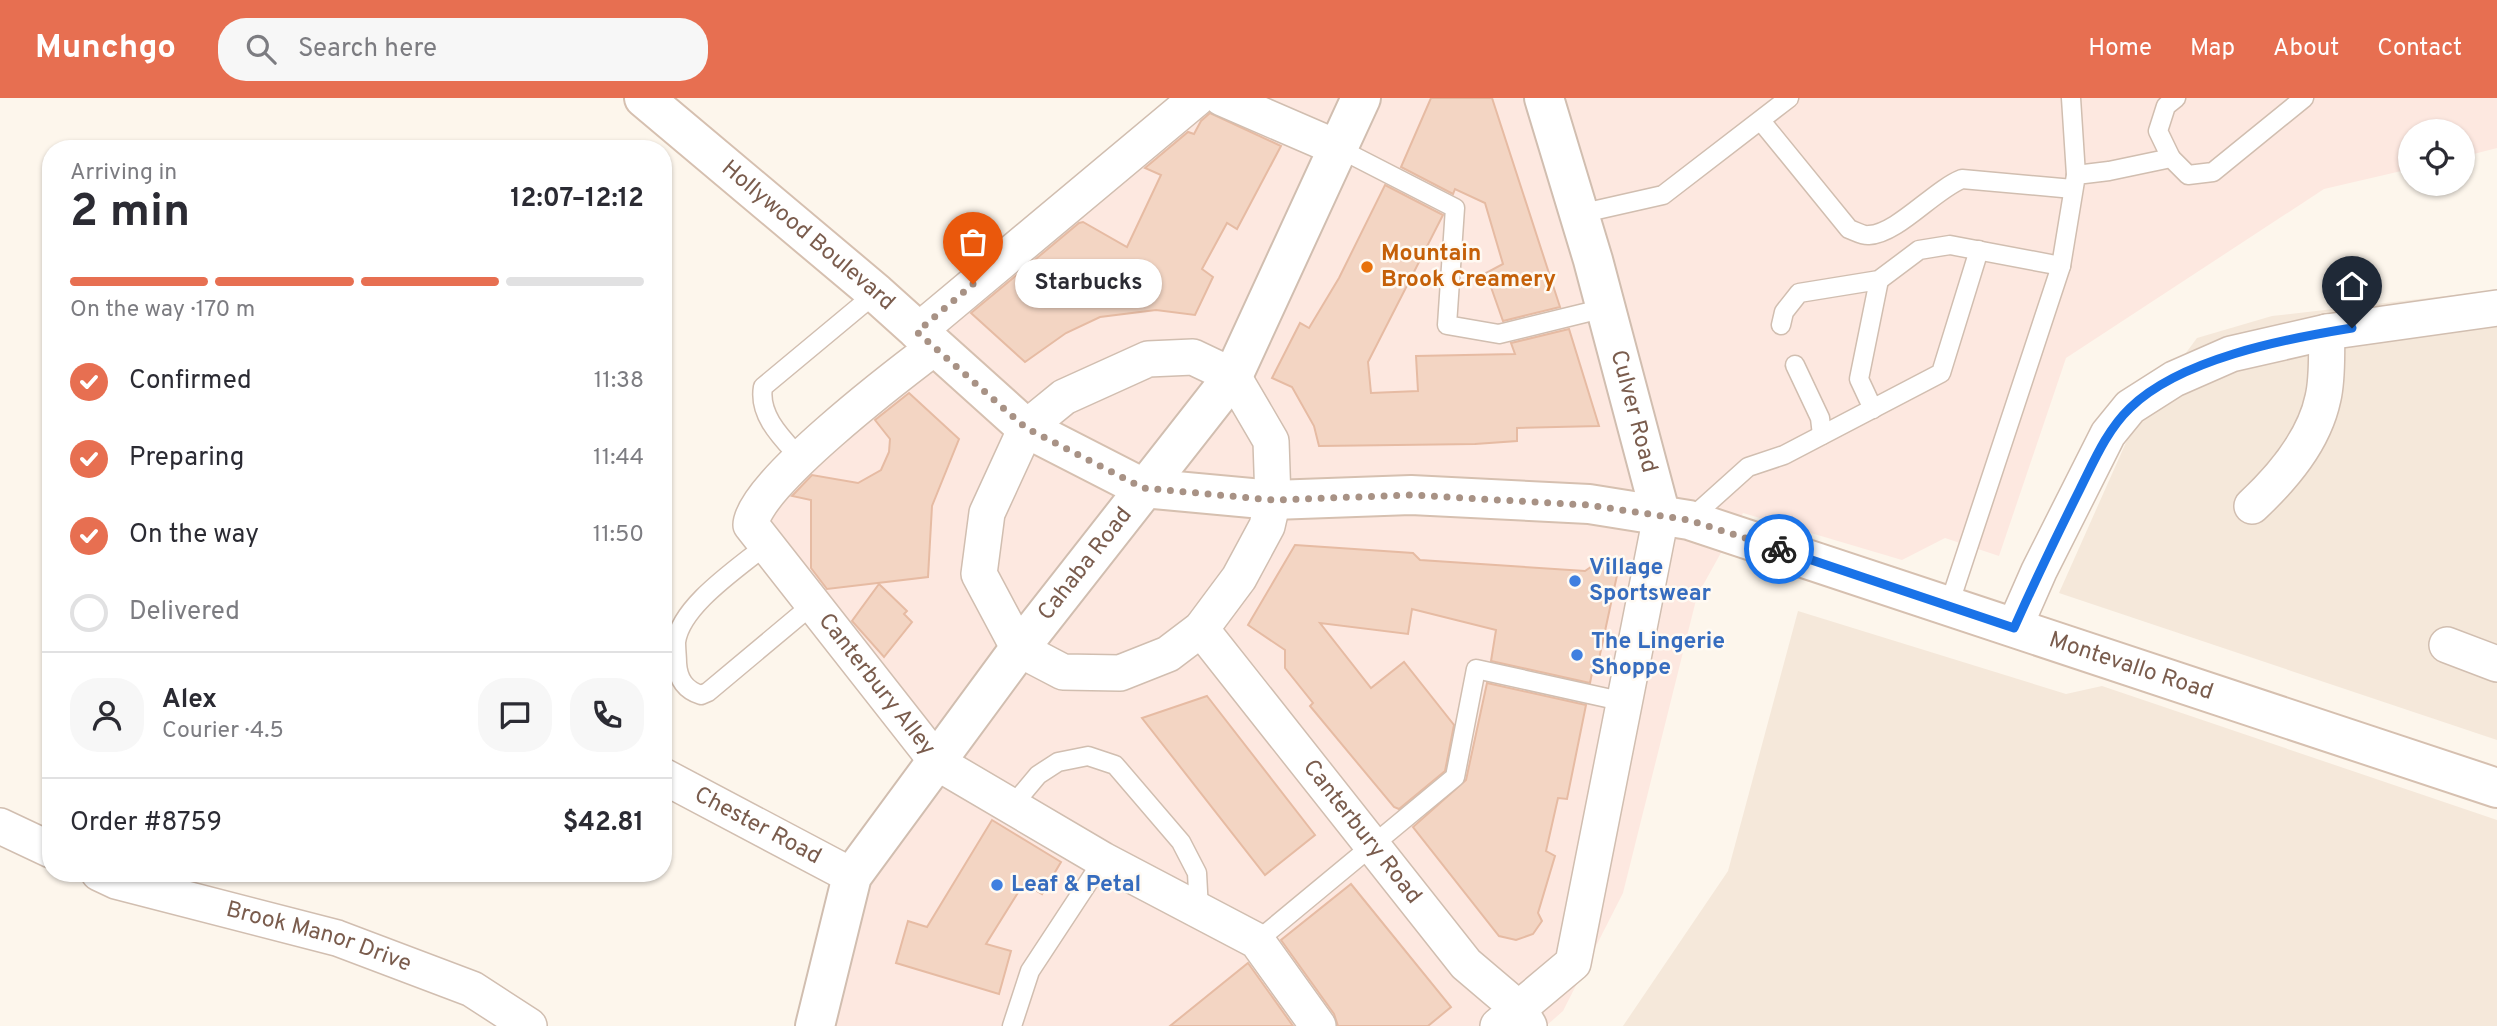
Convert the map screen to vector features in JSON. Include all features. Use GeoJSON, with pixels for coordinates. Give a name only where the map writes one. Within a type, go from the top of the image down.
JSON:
{"type":"FeatureCollection","features":[{"type":"Feature","properties":{"kind":"main road","name":"Hollywood Boulevard"},"geometry":{"type":"LineString","coordinates":[[644,98],[876,293],[1026,428],[1143,488]]}},
{"type":"Feature","properties":{"kind":"main road","name":"Cahaba Road"},"geometry":{"type":"LineString","coordinates":[[815,1026],[852,876],[938,763],[1019,649],[1233,376],[1340,149],[1361,98]]}},
{"type":"Feature","properties":{"kind":"main road","name":"Culver Road"},"geometry":{"type":"LineString","coordinates":[[1544,98],[1605,308],[1675,518]]}},
{"type":"Feature","properties":{"kind":"main road","name":"Montevallo Road"},"geometry":{"type":"LineString","coordinates":[[1143,488],[1273,500],[1411,495],[1588,505],[1675,518],[1949,605],[2497,788]]}},
{"type":"Feature","properties":{"kind":"street","name":"Canterbury Alley"},"geometry":{"type":"LineString","coordinates":[[1197,98],[926,340],[801,458],[759,502],[751,516],[751,525],[938,763],[1103,860],[1257,941]]}},
{"type":"Feature","properties":{"kind":"street"},"geometry":{"type":"LineString","coordinates":[[1223,98],[1340,149]]}},
{"type":"Feature","properties":{"kind":"street"},"geometry":{"type":"LineString","coordinates":[[2014,628],[2039,571],[2108,434],[2130,407],[2174,379],[2231,354],[2327,332],[2497,307]]}},
{"type":"Feature","properties":{"kind":"street"},"geometry":{"type":"LineString","coordinates":[[2252,506],[2280,480],[2306,442],[2323,398],[2327,332]]}},
{"type":"Feature","properties":{"kind":"street"},"geometry":{"type":"LineString","coordinates":[[1193,357],[1233,376],[1271,441],[1273,500],[1267,526],[1239,578],[1201,629],[1168,654],[1120,673],[1063,672],[1019,649],[979,574],[986,513],[1026,428],[1064,397],[1148,359],[1193,357]]}},
{"type":"Feature","properties":{"kind":"street","name":"Culver Road"},"geometry":{"type":"LineString","coordinates":[[1515,1020],[1573,963],[1625,702],[1675,518]]}},
{"type":"Feature","properties":{"kind":"street","name":"Canterbury Road"},"geometry":{"type":"LineString","coordinates":[[1201,629],[1465,964],[1515,1020]]}},
{"type":"Feature","properties":{"kind":"street"},"geometry":{"type":"LineString","coordinates":[[2447,645],[2497,664]]}},
{"type":"Feature","properties":{"kind":"street","name":"Chester Road"},"geometry":{"type":"LineString","coordinates":[[672,781],[852,876]]}},
{"type":"Feature","properties":{"kind":"street"},"geometry":{"type":"LineString","coordinates":[[0,826],[42,846]]}},
{"type":"Feature","properties":{"kind":"street","name":"Brook Manor Drive"},"geometry":{"type":"LineString","coordinates":[[120,882],[337,938],[472,989],[529,1026]]}},
{"type":"Feature","properties":{"kind":"street"},"geometry":{"type":"LineString","coordinates":[[1257,941],[1318,1026]]}},
{"type":"Feature","properties":{"kind":"lane"},"geometry":{"type":"LineString","coordinates":[[1579,214],[1662,195],[1789,98]]}},
{"type":"Feature","properties":{"kind":"lane"},"geometry":{"type":"LineString","coordinates":[[1949,605],[2061,265],[2075,182],[2071,98]]}},
{"type":"Feature","properties":{"kind":"lane"},"geometry":{"type":"LineString","coordinates":[[2176,98],[2166,106],[2158,131],[2171,158],[2188,175],[2213,172],[2304,98]]}},
{"type":"Feature","properties":{"kind":"lane"},"geometry":{"type":"LineString","coordinates":[[1761,121],[1849,229],[1868,236],[1886,231],[1947,185],[1962,179],[2075,182],[2171,158]]}},
{"type":"Feature","properties":{"kind":"lane"},"geometry":{"type":"LineString","coordinates":[[1340,149],[1455,208],[1447,325],[1499,334],[1605,308]]}},
{"type":"Feature","properties":{"kind":"lane"},"geometry":{"type":"LineString","coordinates":[[1782,326],[1784,312],[1799,293],[1879,280],[1919,250],[1950,244],[2061,265]]}},
{"type":"Feature","properties":{"kind":"lane"},"geometry":{"type":"LineString","coordinates":[[1675,518],[1748,467],[1784,455],[1941,373],[1979,250]]}},
{"type":"Feature","properties":{"kind":"lane"},"geometry":{"type":"LineString","coordinates":[[1873,408],[1860,379],[1879,280]]}},
{"type":"Feature","properties":{"kind":"lane"},"geometry":{"type":"LineString","coordinates":[[801,458],[775,430],[762,397],[764,387],[876,293]]}},
{"type":"Feature","properties":{"kind":"lane"},"geometry":{"type":"LineString","coordinates":[[1795,365],[1819,418],[1822,435]]}},
{"type":"Feature","properties":{"kind":"lane"},"geometry":{"type":"LineString","coordinates":[[766,545],[696,604],[676,640],[678,676],[685,685],[701,695],[708,692],[812,605]]}},
{"type":"Feature","properties":{"kind":"lane"},"geometry":{"type":"LineString","coordinates":[[1257,941],[1455,777],[1476,668],[1625,702]]}},
{"type":"Feature","properties":{"kind":"lane"},"geometry":{"type":"LineString","coordinates":[[1012,806],[1038,775],[1058,762],[1087,756],[1115,765],[1181,842],[1197,873],[1199,911]]}},
{"type":"Feature","properties":{"kind":"lane"},"geometry":{"type":"LineString","coordinates":[[1012,1026],[1030,971],[1103,860]]}},
{"type":"Feature","properties":{"kind":"shaded area"},"geometry":{"type":"Polygon","coordinates":[[[1197,98],[2497,98],[2497,148],[2475,154],[2475,119],[2398,119],[2398,172],[2324,189],[2066,358],[1999,556],[1945,538],[1902,560],[1743,513],[1697,596],[1623,893],[1563,1011],[1546,1026],[815,1026],[852,876],[938,763],[751,516],[759,502],[1197,98]]]}},
{"type":"Feature","properties":{"kind":"shaded area"},"geometry":{"type":"Polygon","coordinates":[[[2497,290],[2497,740],[2059,593],[2136,420],[2197,338],[2272,316],[2497,290]]]}},
{"type":"Feature","properties":{"kind":"shaded area"},"geometry":{"type":"Polygon","coordinates":[[[1798,611],[2066,694],[2102,686],[2497,820],[2497,1026],[1623,1026],[1728,871],[1798,611]]]}},
{"type":"Feature","properties":{"kind":"building"},"geometry":{"type":"Polygon","coordinates":[[[1431,98],[1492,98],[1560,307],[1503,321],[1486,273],[1503,264],[1485,203],[1455,189],[1453,194],[1401,167],[1431,98]]]}},
{"type":"Feature","properties":{"kind":"building"},"geometry":{"type":"Polygon","coordinates":[[[1210,113],[1281,146],[1237,229],[1227,223],[1202,269],[1213,277],[1195,315],[1156,310],[1100,317],[1066,333],[1025,362],[971,313],[1079,223],[1083,222],[1127,247],[1161,175],[1145,168],[1188,132],[1194,134],[1201,121],[1210,113]]]}},
{"type":"Feature","properties":{"kind":"building"},"geometry":{"type":"Polygon","coordinates":[[[1385,185],[1443,215],[1368,362],[1371,393],[1418,391],[1416,356],[1515,354],[1511,343],[1569,329],[1599,426],[1517,428],[1517,441],[1475,444],[1319,446],[1314,426],[1292,387],[1272,378],[1300,323],[1309,328],[1339,278],[1385,185]]]}},
{"type":"Feature","properties":{"kind":"building"},"geometry":{"type":"Polygon","coordinates":[[[909,393],[959,439],[932,506],[928,577],[827,589],[811,568],[811,500],[792,496],[812,475],[858,483],[881,470],[889,452],[890,439],[875,420],[909,393]]]}},
{"type":"Feature","properties":{"kind":"building"},"geometry":{"type":"Polygon","coordinates":[[[1295,545],[1413,553],[1420,560],[1585,571],[1598,562],[1619,566],[1599,659],[1595,658],[1590,683],[1491,661],[1496,630],[1412,609],[1408,634],[1320,623],[1371,688],[1404,662],[1454,725],[1445,771],[1399,809],[1394,807],[1310,706],[1313,703],[1285,668],[1285,650],[1248,625],[1295,545]]]}},
{"type":"Feature","properties":{"kind":"building"},"geometry":{"type":"Polygon","coordinates":[[[879,584],[907,611],[904,614],[912,622],[884,657],[852,621],[879,584]]]}},
{"type":"Feature","properties":{"kind":"building"},"geometry":{"type":"Polygon","coordinates":[[[1487,683],[1586,705],[1567,799],[1558,798],[1546,851],[1555,856],[1538,913],[1542,921],[1533,934],[1516,940],[1499,936],[1413,827],[1466,780],[1487,683]]]}},
{"type":"Feature","properties":{"kind":"building"},"geometry":{"type":"Polygon","coordinates":[[[1207,696],[1315,835],[1265,875],[1142,718],[1207,696]]]}},
{"type":"Feature","properties":{"kind":"building"},"geometry":{"type":"Polygon","coordinates":[[[992,820],[1061,862],[1042,894],[1024,883],[986,944],[1011,951],[999,994],[896,963],[908,921],[927,927],[992,820]]]}},
{"type":"Feature","properties":{"kind":"building"},"geometry":{"type":"Polygon","coordinates":[[[1351,884],[1451,1007],[1428,1026],[1338,1026],[1334,1014],[1281,940],[1351,884]]]}},
{"type":"Feature","properties":{"kind":"building"},"geometry":{"type":"Polygon","coordinates":[[[1248,963],[1293,1026],[1170,1026],[1248,963]]]}},
{"type":"Feature","properties":{"kind":"way so far"},"geometry":{"type":"LineString","coordinates":[[973,284],[917,332],[1026,428],[1143,488],[1205,496],[1273,500],[1411,495],[1588,505],[1689,520],[1779,549]]}},
{"type":"Feature","properties":{"kind":"place","name":"Mountain Brook Creamery"},"geometry":{"type":"Point","coordinates":[1367,267]}},
{"type":"Feature","properties":{"kind":"place","name":"Starbucks"},"geometry":{"type":"Point","coordinates":[973,284]}},
{"type":"Feature","properties":{"kind":"place","name":"Village Sportswear"},"geometry":{"type":"Point","coordinates":[1575,581]}},
{"type":"Feature","properties":{"kind":"place","name":"The Lingerie Shoppe"},"geometry":{"type":"Point","coordinates":[1577,655]}},
{"type":"Feature","properties":{"kind":"place","name":"Leaf & Petal"},"geometry":{"type":"Point","coordinates":[997,885]}},
{"type":"Feature","properties":{"kind":"route"},"geometry":{"type":"LineString","coordinates":[[1779,549],[2014,628],[2039,571],[2108,434],[2130,407],[2174,379],[2231,354],[2352,328]]}}]}
